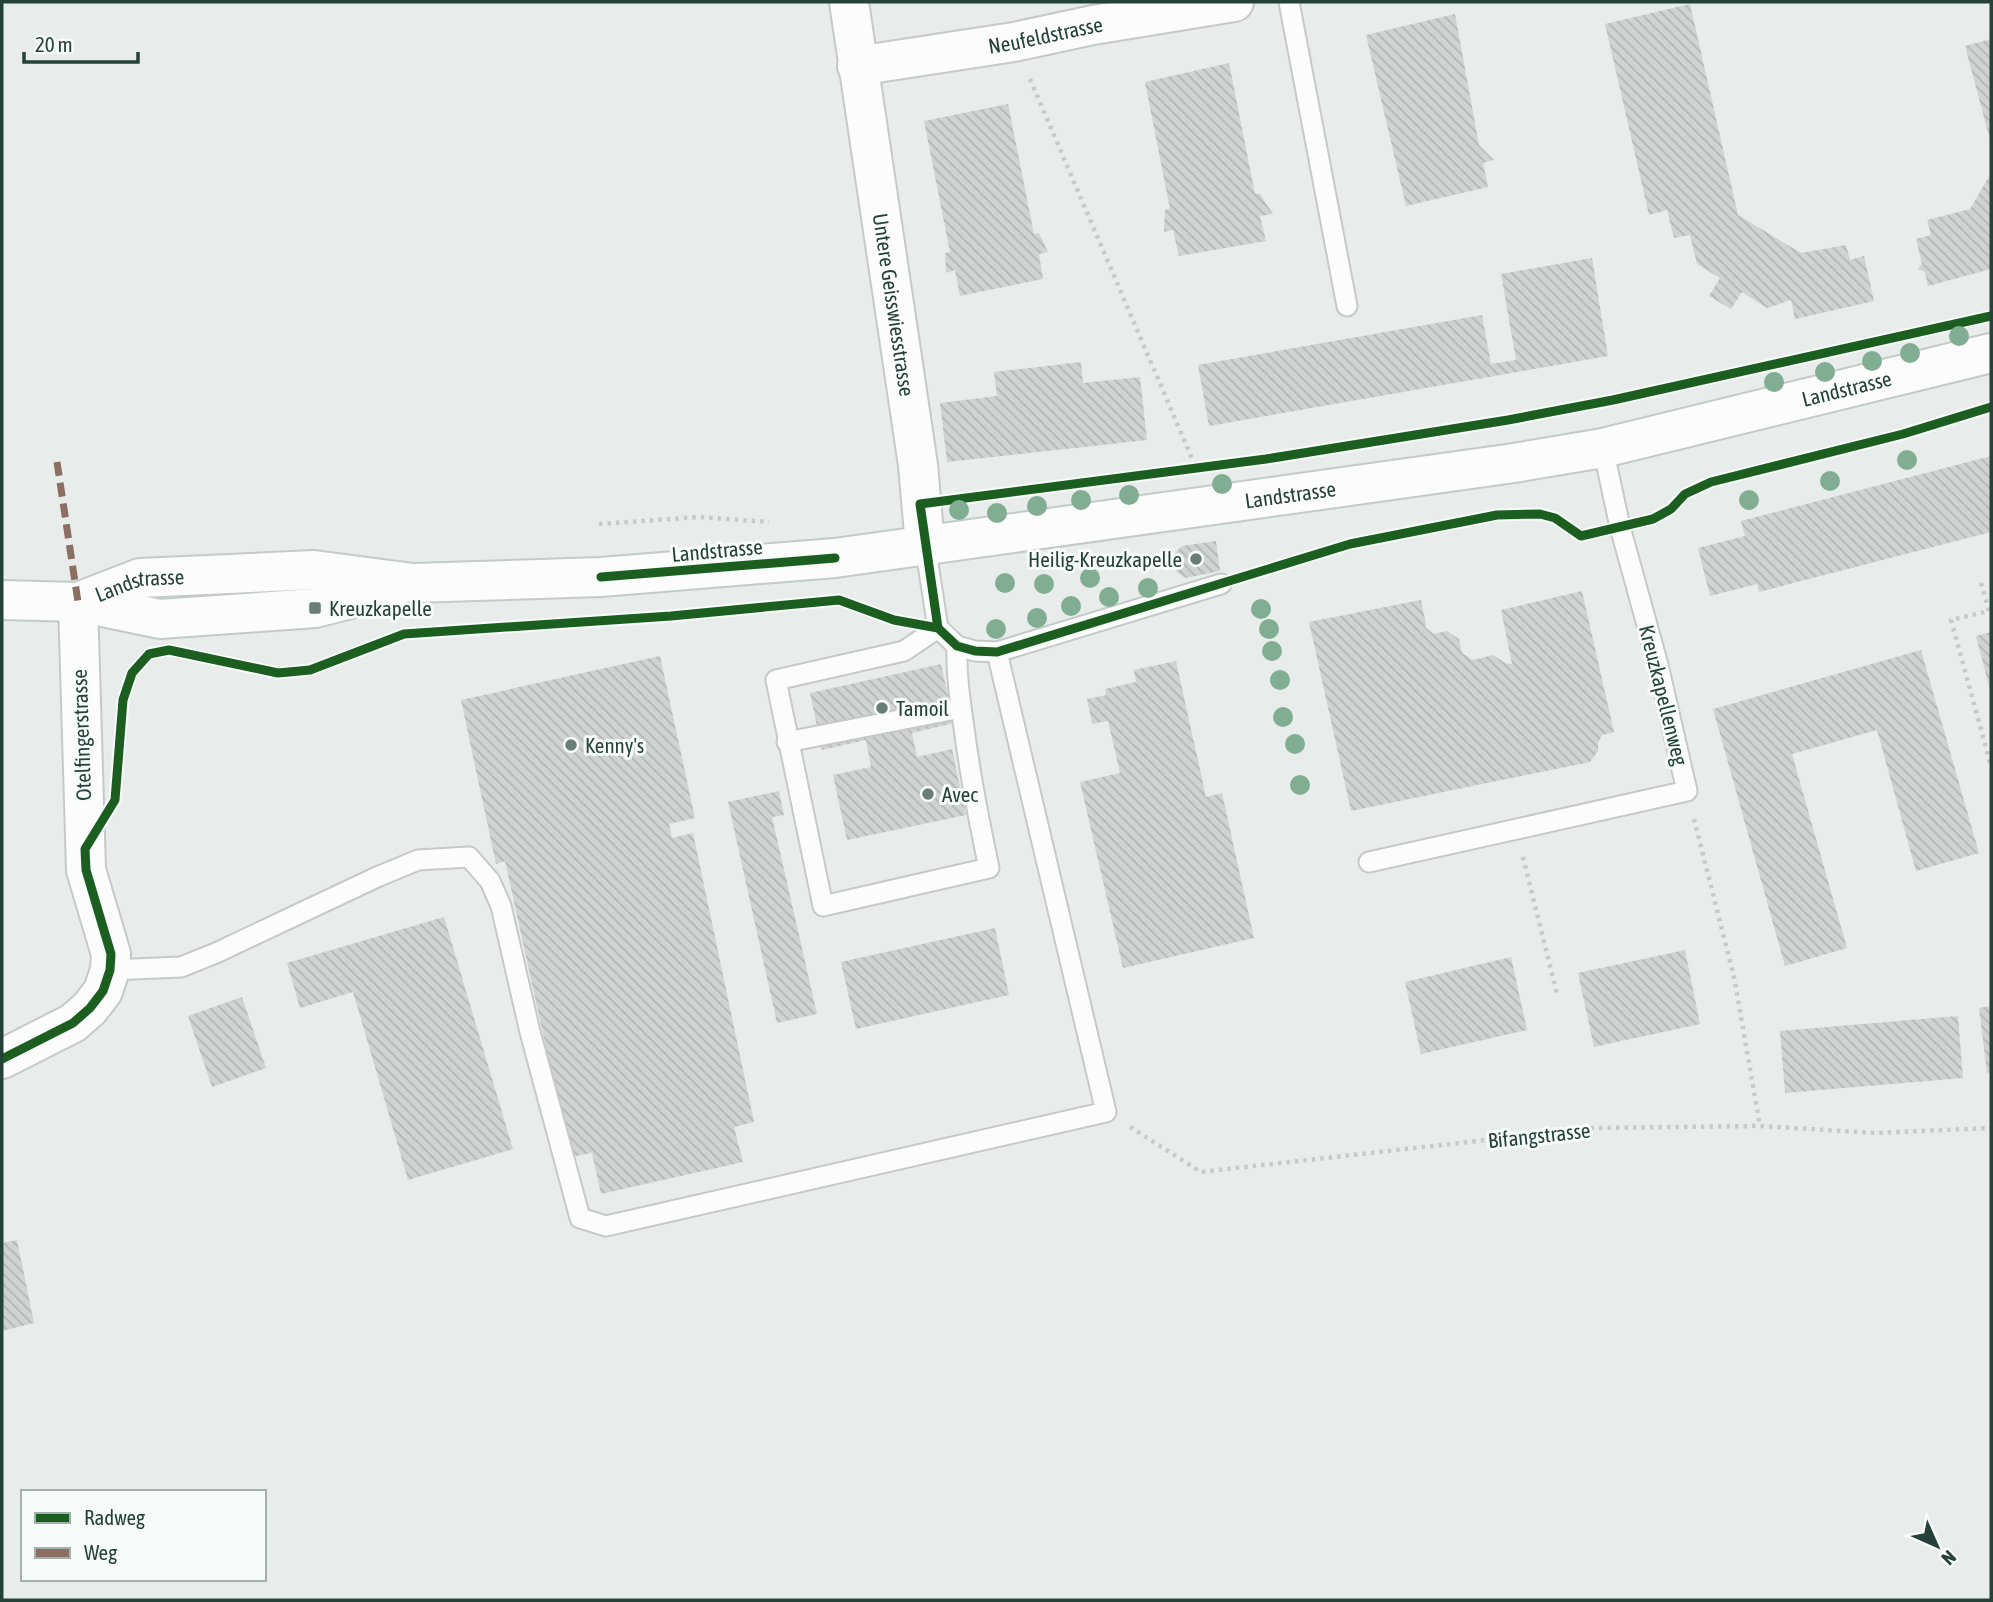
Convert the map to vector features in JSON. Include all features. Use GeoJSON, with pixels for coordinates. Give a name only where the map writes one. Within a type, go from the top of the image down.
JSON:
{"type":"FeatureCollection","features":[{"type":"Feature","properties":{"kind":"main road","name":"Untere Geisswiesstrasse"},"geometry":{"type":"LineString","coordinates":[[849,2],[918,465],[925,545]]}},
{"type":"Feature","properties":{"kind":"main road","name":"Neufeldstrasse"},"geometry":{"type":"LineString","coordinates":[[857,66],[1014,42],[1093,25],[1234,2]]}},
{"type":"Feature","properties":{"kind":"main road","name":"Landstrasse"},"geometry":{"type":"LineString","coordinates":[[2,600],[78,602],[160,619],[315,608],[413,583],[601,577],[835,558],[1514,463],[1603,448],[1991,353]]}},
{"type":"Feature","properties":{"kind":"main road","name":"Otelfingerstrasse"},"geometry":{"type":"LineString","coordinates":[[78,602],[86,870],[111,954],[110,970]]}},
{"type":"Feature","properties":{"kind":"main road"},"geometry":{"type":"LineString","coordinates":[[2,1059],[73,1023],[90,1008],[103,991],[110,970]]}},
{"type":"Feature","properties":{"kind":"lane"},"geometry":{"type":"LineString","coordinates":[[1289,2],[1347,306]]}},
{"type":"Feature","properties":{"kind":"lane","name":"Kreuzkapellenweg"},"geometry":{"type":"LineString","coordinates":[[1369,862],[1686,791],[1658,665],[1620,527],[1603,448]]}},
{"type":"Feature","properties":{"kind":"lane"},"geometry":{"type":"LineString","coordinates":[[925,545],[938,628],[957,646],[975,651],[997,652],[1221,584]]}},
{"type":"Feature","properties":{"kind":"lane"},"geometry":{"type":"LineString","coordinates":[[938,628],[904,651],[776,680],[823,906],[989,867],[970,775],[956,671],[957,646]]}},
{"type":"Feature","properties":{"kind":"lane"},"geometry":{"type":"LineString","coordinates":[[110,970],[181,967],[418,860],[469,857],[490,881],[500,906],[530,1032],[580,1218],[606,1226],[1106,1112],[997,652]]}},
{"type":"Feature","properties":{"kind":"lane"},"geometry":{"type":"LineString","coordinates":[[788,742],[961,708]]}},
{"type":"Feature","properties":{"kind":"path"},"geometry":{"type":"LineString","coordinates":[[1014,42],[1196,468]]}},
{"type":"Feature","properties":{"kind":"path"},"geometry":{"type":"LineString","coordinates":[[1441,431],[1600,402],[1719,376]]}},
{"type":"Feature","properties":{"kind":"path"},"geometry":{"type":"LineString","coordinates":[[1182,470],[1208,467]]}},
{"type":"Feature","properties":{"kind":"path"},"geometry":{"type":"LineString","coordinates":[[599,524],[699,517],[772,522]]}},
{"type":"Feature","properties":{"kind":"path"},"geometry":{"type":"LineString","coordinates":[[1981,583],[1989,611],[1951,620],[1991,766]]}},
{"type":"Feature","properties":{"kind":"path"},"geometry":{"type":"LineString","coordinates":[[1686,791],[1734,977],[1760,1126]]}},
{"type":"Feature","properties":{"kind":"path"},"geometry":{"type":"LineString","coordinates":[[1516,829],[1557,993]]}},
{"type":"Feature","properties":{"kind":"building"},"geometry":{"type":"Polygon","coordinates":[[[1690,4],[1738,215],[1801,253],[1846,245],[1850,260],[1864,256],[1874,301],[1795,319],[1791,300],[1767,308],[1742,292],[1731,309],[1709,296],[1720,278],[1697,264],[1690,235],[1674,238],[1667,210],[1649,215],[1605,24],[1690,4]]]}},
{"type":"Feature","properties":{"kind":"building"},"geometry":{"type":"Polygon","coordinates":[[[1455,14],[1479,145],[1494,160],[1483,163],[1488,187],[1406,206],[1366,35],[1455,14]]]}},
{"type":"Feature","properties":{"kind":"building"},"geometry":{"type":"Polygon","coordinates":[[[1991,39],[1991,140],[1990,140],[1965,46],[1991,39]]]}},
{"type":"Feature","properties":{"kind":"building"},"geometry":{"type":"Polygon","coordinates":[[[1229,63],[1255,194],[1260,194],[1273,214],[1260,216],[1266,241],[1179,256],[1173,230],[1164,232],[1165,210],[1170,209],[1145,82],[1229,63]]]}},
{"type":"Feature","properties":{"kind":"building"},"geometry":{"type":"Polygon","coordinates":[[[1008,104],[1034,234],[1039,233],[1048,252],[1039,254],[1043,279],[960,296],[955,270],[946,273],[945,253],[950,252],[924,121],[1008,104]]]}},
{"type":"Feature","properties":{"kind":"building"},"geometry":{"type":"Polygon","coordinates":[[[1991,173],[1991,269],[1928,286],[1925,272],[1918,269],[1922,264],[1916,239],[1931,235],[1927,220],[1970,209],[1991,173]]]}},
{"type":"Feature","properties":{"kind":"building"},"geometry":{"type":"Polygon","coordinates":[[[1592,258],[1608,356],[1209,426],[1198,365],[1482,315],[1491,364],[1516,360],[1501,274],[1592,258]]]}},
{"type":"Feature","properties":{"kind":"building"},"geometry":{"type":"Polygon","coordinates":[[[1081,362],[1083,383],[1140,377],[1147,440],[947,462],[940,403],[997,396],[994,372],[1081,362]]]}},
{"type":"Feature","properties":{"kind":"building"},"geometry":{"type":"Polygon","coordinates":[[[1991,456],[1991,532],[1759,592],[1757,584],[1710,596],[1698,548],[1745,536],[1741,521],[1991,456]]]}},
{"type":"Feature","properties":{"kind":"building","name":"Heilig-Kreuzkapelle"},"geometry":{"type":"Polygon","coordinates":[[[1216,541],[1220,571],[1186,578],[1178,573],[1172,564],[1174,554],[1182,546],[1216,541]]]}},
{"type":"Feature","properties":{"kind":"building"},"geometry":{"type":"Polygon","coordinates":[[[1582,591],[1614,732],[1602,735],[1598,751],[1590,762],[1351,811],[1309,622],[1421,600],[1425,627],[1434,634],[1447,631],[1459,639],[1462,653],[1473,660],[1493,655],[1507,664],[1512,664],[1501,610],[1582,591]]]}},
{"type":"Feature","properties":{"kind":"building"},"geometry":{"type":"Polygon","coordinates":[[[1991,632],[1991,690],[1990,690],[1976,636],[1991,632]]]}},
{"type":"Feature","properties":{"kind":"building"},"geometry":{"type":"Polygon","coordinates":[[[1921,650],[1979,853],[1916,871],[1877,730],[1792,754],[1847,948],[1785,966],[1713,709],[1921,650]]]}},
{"type":"Feature","properties":{"kind":"building"},"geometry":{"type":"Polygon","coordinates":[[[660,656],[695,818],[669,824],[672,838],[693,833],[754,1122],[734,1127],[743,1162],[601,1194],[592,1153],[570,1157],[505,861],[496,864],[461,700],[660,656]]]}},
{"type":"Feature","properties":{"kind":"building"},"geometry":{"type":"Polygon","coordinates":[[[1176,661],[1206,797],[1222,793],[1254,938],[1123,968],[1080,782],[1120,773],[1108,721],[1092,724],[1087,699],[1106,695],[1105,689],[1136,682],[1134,670],[1176,661]]]}},
{"type":"Feature","properties":{"kind":"building"},"geometry":{"type":"Polygon","coordinates":[[[941,664],[954,723],[912,733],[917,757],[952,749],[966,815],[847,840],[833,775],[871,767],[866,740],[822,750],[810,693],[941,664]]]}},
{"type":"Feature","properties":{"kind":"building"},"geometry":{"type":"Polygon","coordinates":[[[779,791],[784,815],[772,817],[817,1014],[777,1023],[728,802],[779,791]]]}},
{"type":"Feature","properties":{"kind":"building"},"geometry":{"type":"Polygon","coordinates":[[[444,917],[513,1149],[408,1180],[353,992],[300,1008],[287,963],[444,917]]]}},
{"type":"Feature","properties":{"kind":"building"},"geometry":{"type":"Polygon","coordinates":[[[995,928],[1009,995],[856,1029],[841,962],[995,928]]]}},
{"type":"Feature","properties":{"kind":"building"},"geometry":{"type":"Polygon","coordinates":[[[1685,950],[1700,1024],[1594,1047],[1578,973],[1685,950]]]}},
{"type":"Feature","properties":{"kind":"building"},"geometry":{"type":"Polygon","coordinates":[[[1511,957],[1527,1030],[1421,1054],[1405,982],[1511,957]]]}},
{"type":"Feature","properties":{"kind":"building"},"geometry":{"type":"Polygon","coordinates":[[[242,997],[266,1068],[212,1087],[188,1016],[242,997]]]}},
{"type":"Feature","properties":{"kind":"building"},"geometry":{"type":"Polygon","coordinates":[[[1991,1006],[1991,1072],[1987,1073],[1979,1008],[1991,1006]]]}},
{"type":"Feature","properties":{"kind":"building"},"geometry":{"type":"Polygon","coordinates":[[[1958,1016],[1963,1078],[1785,1093],[1780,1031],[1958,1016]]]}},
{"type":"Feature","properties":{"kind":"building"},"geometry":{"type":"Polygon","coordinates":[[[17,1240],[34,1323],[2,1331],[2,1243],[17,1240]]]}},
{"type":"Feature","properties":{"kind":"marked path"},"geometry":{"type":"LineString","coordinates":[[57,462],[78,602]]}},
{"type":"Feature","properties":{"kind":"cycle path"},"geometry":{"type":"LineString","coordinates":[[938,628],[920,504],[1266,459],[1508,420],[1613,400],[1991,316]]}},
{"type":"Feature","properties":{"kind":"cycle path"},"geometry":{"type":"LineString","coordinates":[[2,1059],[73,1023],[90,1008],[103,991],[110,970],[111,954],[86,870],[85,849],[115,800],[123,700],[132,673],[149,654],[169,650],[278,673],[310,670],[404,634],[671,616],[839,600],[894,620],[938,628],[957,646],[975,651],[997,652],[1350,544],[1497,515],[1540,514],[1555,518],[1581,536],[1653,519],[1671,509],[1685,494],[1711,482],[1903,434],[1991,407]]}},
{"type":"Feature","properties":{"kind":"cycle path"},"geometry":{"type":"LineString","coordinates":[[601,577],[835,558]]}},
{"type":"Feature","properties":{"kind":"place","name":"Heilig-Kreuzkapelle"},"geometry":{"type":"Point","coordinates":[1196,559]}},
{"type":"Feature","properties":{"kind":"place","name":"Kreuzkapelle"},"geometry":{"type":"Point","coordinates":[315,608]}},
{"type":"Feature","properties":{"kind":"place","name":"Tamoil"},"geometry":{"type":"Point","coordinates":[882,708]}},
{"type":"Feature","properties":{"kind":"place","name":"Kenny's"},"geometry":{"type":"Point","coordinates":[571,745]}},
{"type":"Feature","properties":{"kind":"place","name":"Avec"},"geometry":{"type":"Point","coordinates":[928,794]}}]}
